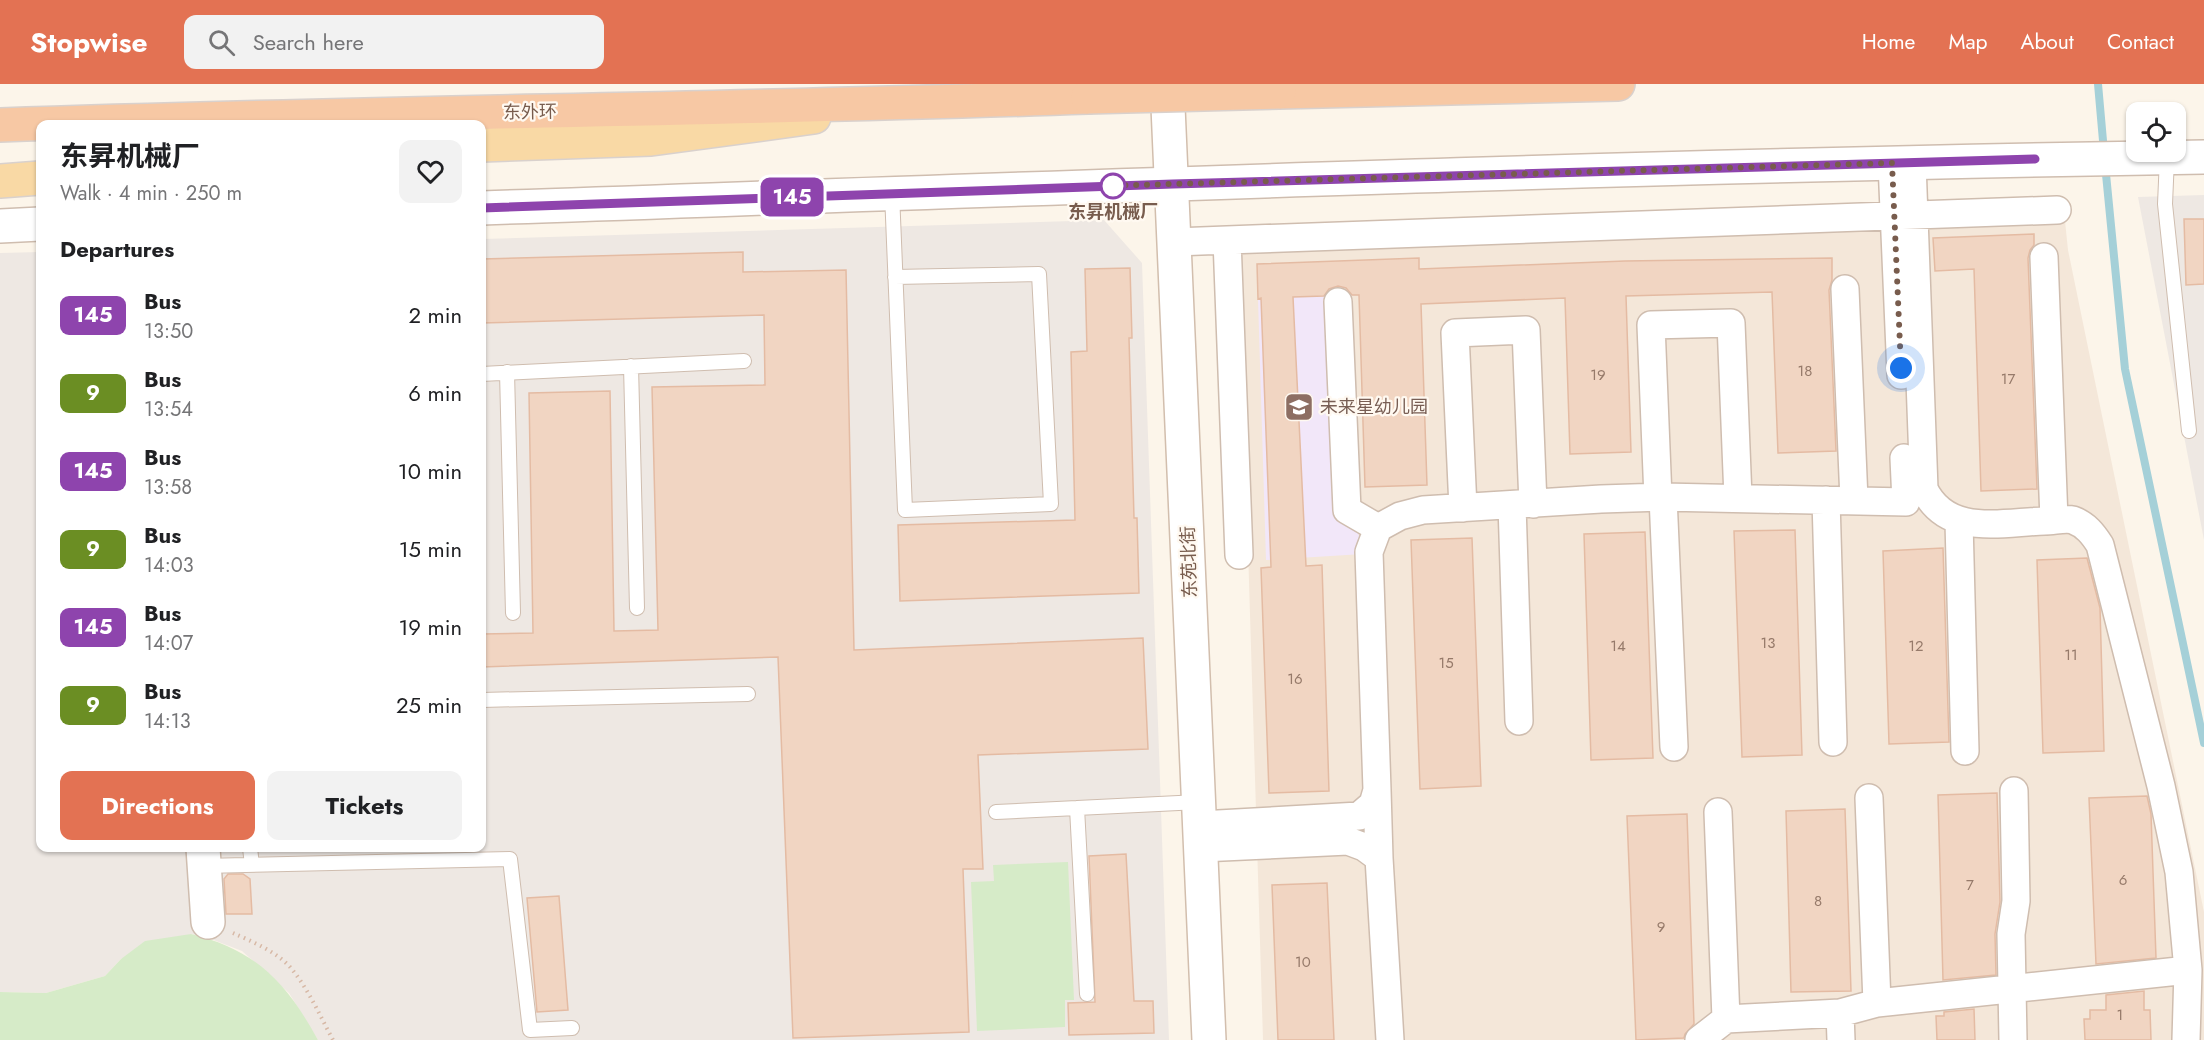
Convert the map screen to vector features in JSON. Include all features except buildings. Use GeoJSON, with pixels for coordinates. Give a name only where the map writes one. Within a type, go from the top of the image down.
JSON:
{"type":"FeatureCollection","features":[{"type":"Feature","properties":{"kind":"highway","name":"东外环"},"geometry":{"type":"LineString","coordinates":[[148,120],[1618,84]]}},
{"type":"Feature","properties":{"kind":"highway","name":"东外环"},"geometry":{"type":"LineString","coordinates":[[0,125],[36,124]]}},
{"type":"Feature","properties":{"kind":"main road"},"geometry":{"type":"LineString","coordinates":[[486,145],[651,139],[915,103]]}},
{"type":"Feature","properties":{"kind":"main road"},"geometry":{"type":"LineString","coordinates":[[0,181],[36,178]]}},
{"type":"Feature","properties":{"kind":"street","name":"东苑北街"},"geometry":{"type":"LineString","coordinates":[[1167,84],[1209,1040]]}},
{"type":"Feature","properties":{"kind":"street"},"geometry":{"type":"LineString","coordinates":[[2186,157],[2204,157]]}},
{"type":"Feature","properties":{"kind":"street"},"geometry":{"type":"LineString","coordinates":[[486,208],[1173,184],[2126,158]]}},
{"type":"Feature","properties":{"kind":"street"},"geometry":{"type":"LineString","coordinates":[[1902,163],[1924,489],[1918,502]]}},
{"type":"Feature","properties":{"kind":"street"},"geometry":{"type":"LineString","coordinates":[[1175,242],[2057,210]]}},
{"type":"Feature","properties":{"kind":"street"},"geometry":{"type":"LineString","coordinates":[[0,226],[36,224]]}},
{"type":"Feature","properties":{"kind":"street"},"geometry":{"type":"LineString","coordinates":[[1227,240],[1239,555]]}},
{"type":"Feature","properties":{"kind":"street"},"geometry":{"type":"LineString","coordinates":[[2044,257],[2054,520]]}},
{"type":"Feature","properties":{"kind":"street"},"geometry":{"type":"LineString","coordinates":[[1845,288],[1854,500]]}},
{"type":"Feature","properties":{"kind":"street"},"geometry":{"type":"LineString","coordinates":[[1338,302],[1347,510],[1378,528]]}},
{"type":"Feature","properties":{"kind":"street"},"geometry":{"type":"LineString","coordinates":[[1674,747],[1652,325],[1731,323],[1738,498]]}},
{"type":"Feature","properties":{"kind":"street"},"geometry":{"type":"LineString","coordinates":[[1463,508],[1455,333],[1526,330],[1519,721]]}},
{"type":"Feature","properties":{"kind":"street"},"geometry":{"type":"LineString","coordinates":[[1390,1040],[1379,858],[1369,552],[1378,528],[1400,516],[1423,510],[1661,497],[1918,502],[1959,522],[2071,520],[2088,528],[2100,545],[2163,797],[2179,872],[2188,970],[2186,1040]]}},
{"type":"Feature","properties":{"kind":"street"},"geometry":{"type":"LineString","coordinates":[[1827,500],[1833,742]]}},
{"type":"Feature","properties":{"kind":"street"},"geometry":{"type":"LineString","coordinates":[[1959,522],[1965,751]]}},
{"type":"Feature","properties":{"kind":"street"},"geometry":{"type":"LineString","coordinates":[[1200,825],[1359,816],[1373,804],[1377,790]]}},
{"type":"Feature","properties":{"kind":"street"},"geometry":{"type":"LineString","coordinates":[[2013,1040],[2011,934],[2016,901],[2014,791]]}},
{"type":"Feature","properties":{"kind":"street"},"geometry":{"type":"LineString","coordinates":[[1869,798],[1877,1003]]}},
{"type":"Feature","properties":{"kind":"street"},"geometry":{"type":"LineString","coordinates":[[1718,812],[1726,1019]]}},
{"type":"Feature","properties":{"kind":"street"},"geometry":{"type":"LineString","coordinates":[[1200,825],[1348,841],[1364,847],[1379,858]]}},
{"type":"Feature","properties":{"kind":"street"},"geometry":{"type":"LineString","coordinates":[[204,857],[208,922]]}},
{"type":"Feature","properties":{"kind":"street"},"geometry":{"type":"LineString","coordinates":[[1699,1040],[1726,1019],[1840,1013],[1877,1003],[2188,970]]}},
{"type":"Feature","properties":{"kind":"street"},"geometry":{"type":"LineString","coordinates":[[1840,1013],[1840,1040]]}},
{"type":"Feature","properties":{"kind":"lane"},"geometry":{"type":"LineString","coordinates":[[2164,162],[2165,204],[2189,431]]}},
{"type":"Feature","properties":{"kind":"lane"},"geometry":{"type":"LineString","coordinates":[[892,194],[895,277],[905,510],[1051,504],[1039,274],[895,277]]}},
{"type":"Feature","properties":{"kind":"lane"},"geometry":{"type":"LineString","coordinates":[[486,374],[744,361]]}},
{"type":"Feature","properties":{"kind":"lane"},"geometry":{"type":"LineString","coordinates":[[631,366],[637,608]]}},
{"type":"Feature","properties":{"kind":"lane"},"geometry":{"type":"LineString","coordinates":[[507,372],[513,613]]}},
{"type":"Feature","properties":{"kind":"lane"},"geometry":{"type":"LineString","coordinates":[[486,700],[748,694]]}},
{"type":"Feature","properties":{"kind":"lane"},"geometry":{"type":"LineString","coordinates":[[996,812],[1077,808],[1200,825]]}},
{"type":"Feature","properties":{"kind":"lane"},"geometry":{"type":"LineString","coordinates":[[1077,808],[1087,994]]}},
{"type":"Feature","properties":{"kind":"lane"},"geometry":{"type":"LineString","coordinates":[[250,852],[252,865]]}},
{"type":"Feature","properties":{"kind":"lane"},"geometry":{"type":"LineString","coordinates":[[204,857],[252,865],[397,855],[510,859],[530,1030],[572,1028]]}},
{"type":"Feature","properties":{"kind":"path"},"geometry":{"type":"LineString","coordinates":[[208,922],[256,943],[289,965],[333,1040]]}},
{"type":"Feature","properties":{"kind":"shaded area"},"geometry":{"type":"Polygon","coordinates":[[[2204,195],[2204,540],[2138,197],[2204,195]]]}},
{"type":"Feature","properties":{"kind":"shaded area"},"geometry":{"type":"Polygon","coordinates":[[[1104,220],[1142,263],[1169,1040],[318,1040],[289,993],[242,951],[191,934],[121,959],[105,976],[46,993],[0,992],[0,253],[36,252],[36,852],[486,852],[486,239],[1104,220]]]}},
{"type":"Feature","properties":{"kind":"shaded area"},"geometry":{"type":"Polygon","coordinates":[[[2065,221],[2068,250],[2204,912],[2204,1040],[1263,1040],[1239,254],[2065,221]]]}},
{"type":"Feature","properties":{"kind":"shaded area","name":"未来星幼儿园"},"geometry":{"type":"Polygon","coordinates":[[[1331,295],[1353,522],[1363,545],[1363,554],[1266,560],[1258,299],[1331,295]]]}},
{"type":"Feature","properties":{"kind":"green space"},"geometry":{"type":"Polygon","coordinates":[[[1068,862],[1074,1000],[1065,1000],[1065,1027],[977,1031],[971,882],[994,881],[993,865],[1068,862]]]}},
{"type":"Feature","properties":{"kind":"green space"},"geometry":{"type":"Polygon","coordinates":[[[191,934],[234,949],[267,971],[294,1001],[318,1040],[0,1040],[0,992],[46,993],[105,976],[121,959],[145,941],[191,934]]]}},
{"type":"Feature","properties":{"kind":"waterway"},"geometry":{"type":"LineString","coordinates":[[2098,84],[2104,152]]}},
{"type":"Feature","properties":{"kind":"waterway"},"geometry":{"type":"LineString","coordinates":[[2105,164],[2125,369],[2204,743]]}},
{"type":"Feature","properties":{"kind":"bus line","name":"145"},"geometry":{"type":"LineString","coordinates":[[486,208],[1173,184],[2035,159]]}},
{"type":"Feature","properties":{"kind":"place","name":"东昇机械厂"},"geometry":{"type":"Point","coordinates":[1113,186]}},
{"type":"Feature","properties":{"kind":"place","name":"未来星幼儿园"},"geometry":{"type":"Point","coordinates":[1299,407]}},
{"type":"Feature","properties":{"kind":"route"},"geometry":{"type":"LineString","coordinates":[[1113,186],[1103,186],[1892,163],[1901,368]]}}]}
